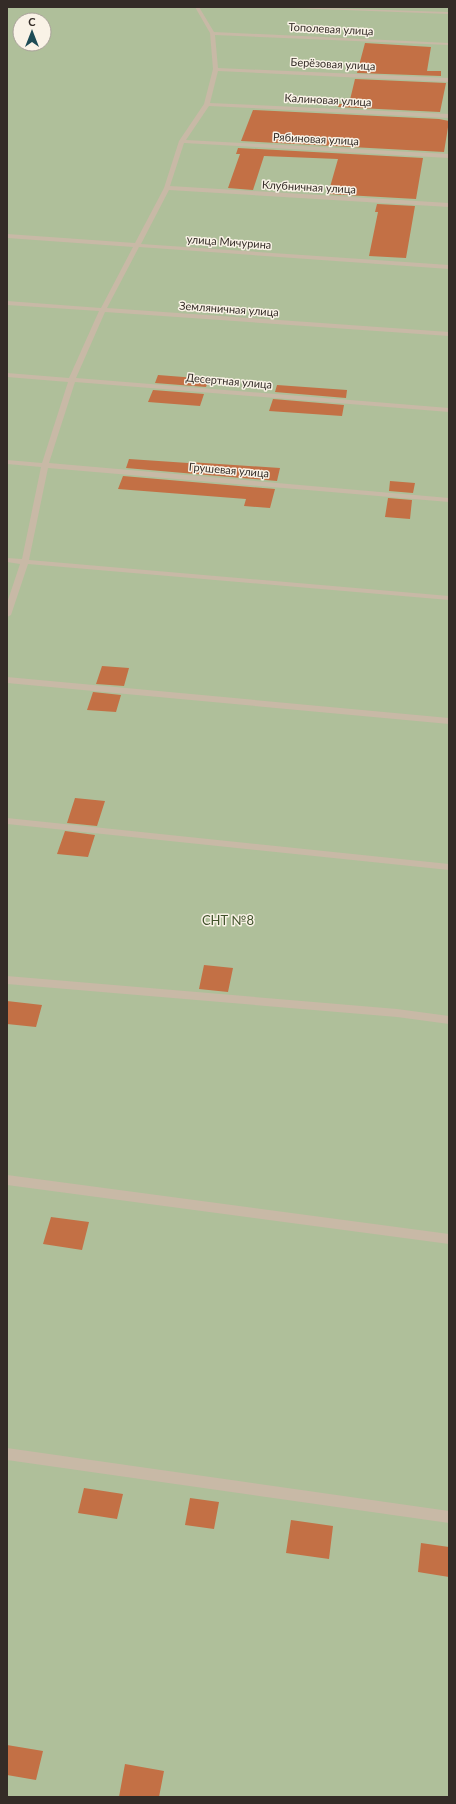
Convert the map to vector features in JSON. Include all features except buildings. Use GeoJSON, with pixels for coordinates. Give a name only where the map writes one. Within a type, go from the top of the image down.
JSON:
{"type":"FeatureCollection","features":[{"type":"Feature","properties":{"kind":"street"},"geometry":{"type":"LineString","coordinates":[[7,614],[25,562],[45,464],[72,380],[103,310],[167,188],[182,141],[207,104],[216,69],[212,33],[197,7]]}},
{"type":"Feature","properties":{"kind":"street"},"geometry":{"type":"LineString","coordinates":[[294,7],[449,13]]}},
{"type":"Feature","properties":{"kind":"street","name":"Тополевая улица"},"geometry":{"type":"LineString","coordinates":[[212,33],[449,44]]}},
{"type":"Feature","properties":{"kind":"street","name":"Берёзовая улица"},"geometry":{"type":"LineString","coordinates":[[216,69],[449,80]]}},
{"type":"Feature","properties":{"kind":"street","name":"Калиновая улица"},"geometry":{"type":"LineString","coordinates":[[207,104],[449,116]]}},
{"type":"Feature","properties":{"kind":"street","name":"Рябиновая улица"},"geometry":{"type":"LineString","coordinates":[[182,141],[449,156]]}},
{"type":"Feature","properties":{"kind":"street","name":"Клубничная улица"},"geometry":{"type":"LineString","coordinates":[[167,188],[449,205]]}},
{"type":"Feature","properties":{"kind":"street","name":"улица Мичурина"},"geometry":{"type":"LineString","coordinates":[[7,236],[449,267]]}},
{"type":"Feature","properties":{"kind":"street","name":"Земляничная улица"},"geometry":{"type":"LineString","coordinates":[[7,303],[449,334]]}},
{"type":"Feature","properties":{"kind":"street","name":"Десертная улица"},"geometry":{"type":"LineString","coordinates":[[7,375],[449,410]]}},
{"type":"Feature","properties":{"kind":"street","name":"Грушевая улица"},"geometry":{"type":"LineString","coordinates":[[7,462],[45,464],[449,500]]}},
{"type":"Feature","properties":{"kind":"street"},"geometry":{"type":"LineString","coordinates":[[7,560],[449,598]]}},
{"type":"Feature","properties":{"kind":"street"},"geometry":{"type":"LineString","coordinates":[[7,680],[449,721]]}},
{"type":"Feature","properties":{"kind":"street"},"geometry":{"type":"LineString","coordinates":[[7,821],[449,867]]}},
{"type":"Feature","properties":{"kind":"street"},"geometry":{"type":"LineString","coordinates":[[7,980],[397,1013],[449,1020]]}},
{"type":"Feature","properties":{"kind":"street"},"geometry":{"type":"LineString","coordinates":[[7,1180],[449,1239]]}},
{"type":"Feature","properties":{"kind":"street"},"geometry":{"type":"LineString","coordinates":[[7,1454],[449,1517]]}},
{"type":"Feature","properties":{"kind":"green space","name":"СНТ №8"},"geometry":{"type":"Polygon","coordinates":[[[7,7],[449,7],[449,1797],[7,1797],[7,7]]]}}]}
